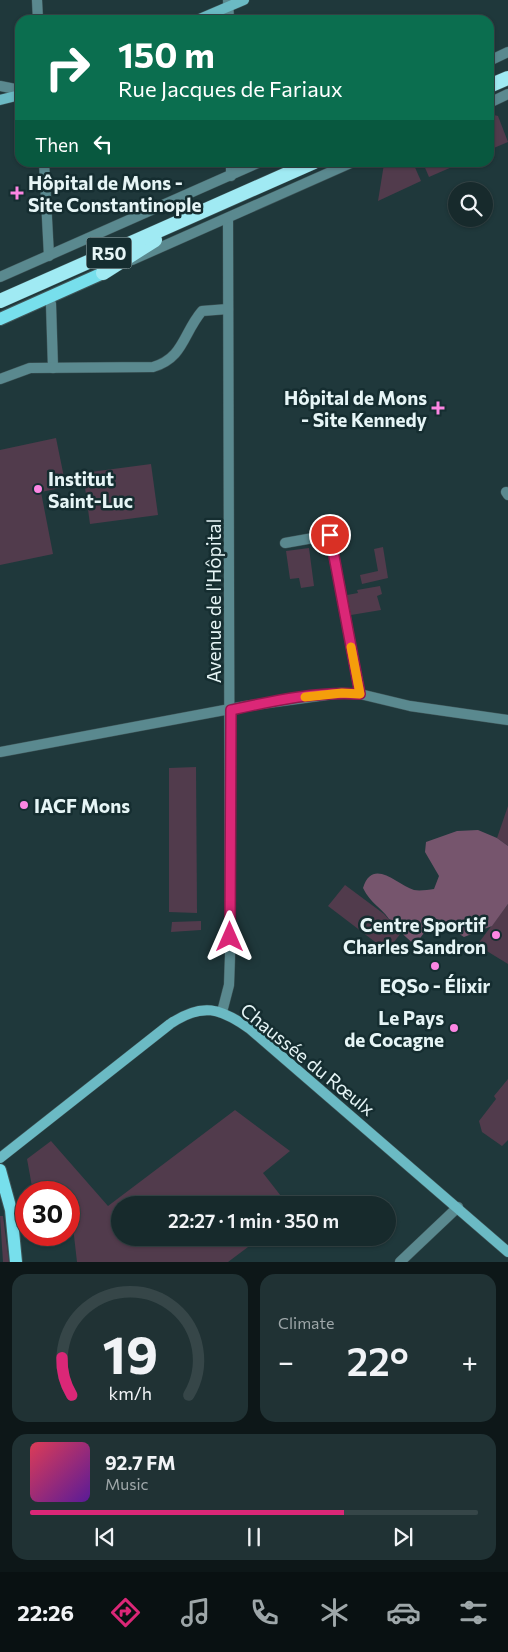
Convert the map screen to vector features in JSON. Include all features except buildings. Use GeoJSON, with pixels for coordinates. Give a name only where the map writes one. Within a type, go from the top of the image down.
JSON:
{"type":"FeatureCollection","features":[{"type":"Feature","properties":{"kind":"highway"},"geometry":{"type":"LineString","coordinates":[[494,84],[508,78]]}},
{"type":"Feature","properties":{"kind":"highway","name":"R50"},"geometry":{"type":"LineString","coordinates":[[0,302],[304,167]]}},
{"type":"Feature","properties":{"kind":"highway"},"geometry":{"type":"LineString","coordinates":[[104,273],[218,204]]}},
{"type":"Feature","properties":{"kind":"main road"},"geometry":{"type":"LineString","coordinates":[[206,15],[228,3],[244,0]]}},
{"type":"Feature","properties":{"kind":"main road"},"geometry":{"type":"LineString","coordinates":[[0,100],[15,96]]}},
{"type":"Feature","properties":{"kind":"main road"},"geometry":{"type":"LineString","coordinates":[[0,319],[104,273]]}},
{"type":"Feature","properties":{"kind":"main road","name":"Chaussée du Rœulx"},"geometry":{"type":"LineString","coordinates":[[0,1158],[175,1020],[199,1010],[222,1012],[250,1029],[508,1252]]}},
{"type":"Feature","properties":{"kind":"main road"},"geometry":{"type":"LineString","coordinates":[[0,1170],[11,1210],[16,1262]]}},
{"type":"Feature","properties":{"kind":"street"},"geometry":{"type":"LineString","coordinates":[[37,0],[38,15]]}},
{"type":"Feature","properties":{"kind":"street"},"geometry":{"type":"LineString","coordinates":[[494,59],[508,52]]}},
{"type":"Feature","properties":{"kind":"street"},"geometry":{"type":"LineString","coordinates":[[0,86],[15,89]]}},
{"type":"Feature","properties":{"kind":"street"},"geometry":{"type":"LineString","coordinates":[[494,100],[508,94]]}},
{"type":"Feature","properties":{"kind":"street"},"geometry":{"type":"LineString","coordinates":[[44,167],[48,256]]}},
{"type":"Feature","properties":{"kind":"street"},"geometry":{"type":"LineString","coordinates":[[231,167],[231,176]]}},
{"type":"Feature","properties":{"kind":"street"},"geometry":{"type":"LineString","coordinates":[[0,277],[250,167]]}},
{"type":"Feature","properties":{"kind":"street"},"geometry":{"type":"LineString","coordinates":[[104,273],[342,167]]}},
{"type":"Feature","properties":{"kind":"street","name":"Avenue de l'Hôpital"},"geometry":{"type":"LineString","coordinates":[[222,1012],[229,985],[230,956],[231,710],[228,218]]}},
{"type":"Feature","properties":{"kind":"street"},"geometry":{"type":"LineString","coordinates":[[49,298],[51,304],[53,368]]}},
{"type":"Feature","properties":{"kind":"street"},"geometry":{"type":"LineString","coordinates":[[0,379],[30,368],[153,367],[165,364],[175,356],[202,311],[228,309]]}},
{"type":"Feature","properties":{"kind":"street"},"geometry":{"type":"LineString","coordinates":[[285,543],[330,535],[360,694]]}},
{"type":"Feature","properties":{"kind":"street"},"geometry":{"type":"LineString","coordinates":[[0,752],[310,696],[342,693],[360,694],[410,706],[508,720]]}},
{"type":"Feature","properties":{"kind":"street"},"geometry":{"type":"LineString","coordinates":[[400,1262],[458,1207]]}},
{"type":"Feature","properties":{"kind":"shaded area"},"geometry":{"type":"Polygon","coordinates":[[[494,115],[498,116],[508,142],[494,148],[494,115]]]}},
{"type":"Feature","properties":{"kind":"shaded area"},"geometry":{"type":"Polygon","coordinates":[[[384,167],[415,167],[421,181],[378,201],[384,167]]]}},
{"type":"Feature","properties":{"kind":"shaded area"},"geometry":{"type":"Polygon","coordinates":[[[425,167],[452,167],[429,177],[425,167]]]}},
{"type":"Feature","properties":{"kind":"shaded area"},"geometry":{"type":"Polygon","coordinates":[[[56,438],[66,487],[41,492],[53,554],[0,565],[0,450],[56,438]]]}},
{"type":"Feature","properties":{"kind":"shaded area"},"geometry":{"type":"Polygon","coordinates":[[[151,464],[158,515],[90,524],[83,473],[151,464]]]}},
{"type":"Feature","properties":{"kind":"shaded area"},"geometry":{"type":"Polygon","coordinates":[[[383,547],[388,578],[362,584],[360,575],[378,571],[374,549],[383,547]]]}},
{"type":"Feature","properties":{"kind":"shaded area"},"geometry":{"type":"Polygon","coordinates":[[[309,548],[314,586],[301,588],[299,578],[290,579],[286,551],[309,548]]]}},
{"type":"Feature","properties":{"kind":"shaded area"},"geometry":{"type":"Polygon","coordinates":[[[380,586],[382,594],[377,596],[381,610],[351,615],[347,595],[358,593],[357,590],[380,586]]]}},
{"type":"Feature","properties":{"kind":"shaded area"},"geometry":{"type":"Polygon","coordinates":[[[196,767],[197,913],[169,912],[169,768],[196,767]]]}},
{"type":"Feature","properties":{"kind":"shaded area"},"geometry":{"type":"Polygon","coordinates":[[[508,806],[508,846],[497,838],[508,806]]]}},
{"type":"Feature","properties":{"kind":"shaded area"},"geometry":{"type":"Polygon","coordinates":[[[478,830],[497,838],[508,846],[508,904],[492,926],[464,937],[435,918],[415,945],[369,898],[363,888],[367,879],[379,874],[414,890],[434,889],[439,876],[425,852],[426,842],[457,831],[478,830]]]}},
{"type":"Feature","properties":{"kind":"shaded area"},"geometry":{"type":"Polygon","coordinates":[[[345,885],[384,914],[401,933],[387,951],[328,906],[345,885]]]}},
{"type":"Feature","properties":{"kind":"shaded area","name":"Centre Sportif Charles Sandron"},"geometry":{"type":"Polygon","coordinates":[[[508,904],[508,964],[477,945],[508,904]]]}},
{"type":"Feature","properties":{"kind":"shaded area"},"geometry":{"type":"Polygon","coordinates":[[[201,921],[201,930],[171,932],[172,922],[201,921]]]}},
{"type":"Feature","properties":{"kind":"shaded area"},"geometry":{"type":"Polygon","coordinates":[[[508,1079],[508,1140],[502,1146],[482,1132],[479,1121],[496,1099],[494,1096],[508,1079]]]}},
{"type":"Feature","properties":{"kind":"shaded area"},"geometry":{"type":"Polygon","coordinates":[[[235,1110],[290,1151],[263,1173],[281,1196],[121,1196],[235,1110]]]}},
{"type":"Feature","properties":{"kind":"shaded area"},"geometry":{"type":"Polygon","coordinates":[[[51,1141],[108,1206],[111,1204],[111,1246],[249,1246],[228,1262],[77,1262],[75,1246],[80,1246],[80,1181],[31,1181],[27,1159],[51,1141]]]}},
{"type":"Feature","properties":{"kind":"shaded area"},"geometry":{"type":"Polygon","coordinates":[[[0,1216],[3,1216],[9,1262],[3,1262],[0,1216]]]}},
{"type":"Feature","properties":{"kind":"slow traffic"},"geometry":{"type":"LineString","coordinates":[[305,697],[342,693],[360,694],[351,647]]}},
{"type":"Feature","properties":{"kind":"place","name":"Hôpital de Mons - Site Constantinople"},"geometry":{"type":"Point","coordinates":[17,193]}},
{"type":"Feature","properties":{"kind":"place","name":"Hôpital de Mons - Site Kennedy"},"geometry":{"type":"Point","coordinates":[438,408]}},
{"type":"Feature","properties":{"kind":"place","name":"Institut Saint-Luc"},"geometry":{"type":"Point","coordinates":[38,489]}},
{"type":"Feature","properties":{"kind":"place","name":"IACF Mons"},"geometry":{"type":"Point","coordinates":[24,805]}},
{"type":"Feature","properties":{"kind":"place","name":"Centre Sportif Charles Sandron"},"geometry":{"type":"Point","coordinates":[496,935]}},
{"type":"Feature","properties":{"kind":"place","name":"EQSo - Élixir"},"geometry":{"type":"Point","coordinates":[435,966]}},
{"type":"Feature","properties":{"kind":"place","name":"Le Pays de Cocagne"},"geometry":{"type":"Point","coordinates":[454,1028]}},
{"type":"Feature","properties":{"kind":"route"},"geometry":{"type":"LineString","coordinates":[[230,937],[231,710],[310,696],[342,693],[360,694],[330,535]]}}]}
